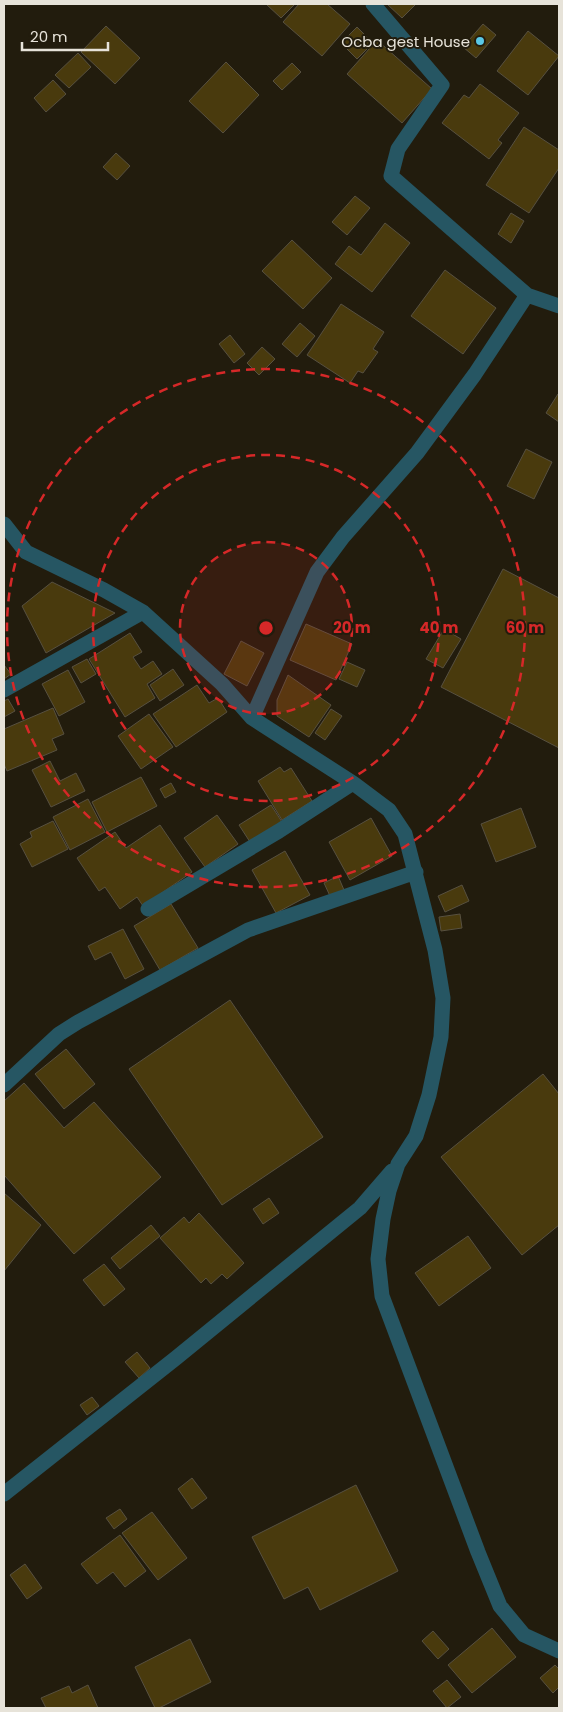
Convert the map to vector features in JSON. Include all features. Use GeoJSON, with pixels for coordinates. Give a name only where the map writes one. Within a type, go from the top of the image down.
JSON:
{"type":"FeatureCollection","features":[{"type":"Feature","properties":{"kind":"street"},"geometry":{"type":"LineString","coordinates":[[373,4],[442,85],[398,149],[392,176],[527,295],[559,306]]}},
{"type":"Feature","properties":{"kind":"street"},"geometry":{"type":"LineString","coordinates":[[252,718],[318,572],[343,537],[417,453],[475,374],[527,295]]}},
{"type":"Feature","properties":{"kind":"street"},"geometry":{"type":"LineString","coordinates":[[4,524],[26,552],[144,612],[222,684],[252,718],[353,783],[389,810],[405,834],[416,872],[435,950],[443,998],[441,1037],[429,1095],[416,1136],[398,1164],[360,1208],[176,1358],[4,1494]]}},
{"type":"Feature","properties":{"kind":"street"},"geometry":{"type":"LineString","coordinates":[[4,690],[144,612]]}},
{"type":"Feature","properties":{"kind":"street"},"geometry":{"type":"LineString","coordinates":[[148,909],[279,831],[353,783]]}},
{"type":"Feature","properties":{"kind":"street"},"geometry":{"type":"LineString","coordinates":[[4,1085],[59,1034],[248,930],[416,872]]}},
{"type":"Feature","properties":{"kind":"street"},"geometry":{"type":"LineString","coordinates":[[398,1164],[389,1191],[378,1259],[382,1296],[500,1606],[524,1635],[559,1652]]}},
{"type":"Feature","properties":{"kind":"building"},"geometry":{"type":"Polygon","coordinates":[[[266,4],[295,4],[281,18],[266,4]]]}},
{"type":"Feature","properties":{"kind":"building"},"geometry":{"type":"Polygon","coordinates":[[[299,4],[327,4],[350,24],[322,56],[283,22],[299,4]]]}},
{"type":"Feature","properties":{"kind":"building"},"geometry":{"type":"Polygon","coordinates":[[[387,4],[416,4],[402,18],[387,4]]]}},
{"type":"Feature","properties":{"kind":"building","name":"Ocba gest House"},"geometry":{"type":"Polygon","coordinates":[[[483,24],[496,35],[476,58],[463,47],[483,24]]]}},
{"type":"Feature","properties":{"kind":"building"},"geometry":{"type":"Polygon","coordinates":[[[106,26],[140,58],[115,84],[81,52],[106,26]]]}},
{"type":"Feature","properties":{"kind":"building"},"geometry":{"type":"Polygon","coordinates":[[[357,27],[373,43],[357,59],[341,43],[357,27]]]}},
{"type":"Feature","properties":{"kind":"building"},"geometry":{"type":"Polygon","coordinates":[[[528,31],[559,56],[528,95],[497,71],[528,31]]]}},
{"type":"Feature","properties":{"kind":"building"},"geometry":{"type":"Polygon","coordinates":[[[377,40],[432,89],[402,123],[347,74],[377,40]]]}},
{"type":"Feature","properties":{"kind":"building"},"geometry":{"type":"Polygon","coordinates":[[[78,53],[91,67],[69,88],[55,75],[78,53]]]}},
{"type":"Feature","properties":{"kind":"building"},"geometry":{"type":"Polygon","coordinates":[[[226,62],[259,95],[223,133],[189,101],[226,62]]]}},
{"type":"Feature","properties":{"kind":"building"},"geometry":{"type":"Polygon","coordinates":[[[292,63],[301,72],[282,90],[273,81],[292,63]]]}},
{"type":"Feature","properties":{"kind":"building"},"geometry":{"type":"Polygon","coordinates":[[[53,80],[66,94],[46,112],[34,98],[53,80]]]}},
{"type":"Feature","properties":{"kind":"building"},"geometry":{"type":"Polygon","coordinates":[[[480,84],[519,113],[498,140],[502,143],[489,159],[442,123],[464,95],[469,98],[480,84]]]}},
{"type":"Feature","properties":{"kind":"building"},"geometry":{"type":"Polygon","coordinates":[[[524,127],[559,150],[559,168],[529,213],[486,185],[524,127]]]}},
{"type":"Feature","properties":{"kind":"building"},"geometry":{"type":"Polygon","coordinates":[[[116,153],[130,166],[117,180],[103,167],[116,153]]]}},
{"type":"Feature","properties":{"kind":"building"},"geometry":{"type":"Polygon","coordinates":[[[355,196],[370,208],[347,235],[332,222],[355,196]]]}},
{"type":"Feature","properties":{"kind":"building"},"geometry":{"type":"Polygon","coordinates":[[[511,213],[524,221],[511,243],[498,234],[511,213]]]}},
{"type":"Feature","properties":{"kind":"building"},"geometry":{"type":"Polygon","coordinates":[[[385,223],[410,243],[372,292],[335,264],[349,246],[361,255],[385,223]]]}},
{"type":"Feature","properties":{"kind":"building"},"geometry":{"type":"Polygon","coordinates":[[[292,240],[332,278],[303,309],[262,271],[292,240]]]}},
{"type":"Feature","properties":{"kind":"building"},"geometry":{"type":"Polygon","coordinates":[[[445,270],[496,308],[463,354],[411,316],[445,270]]]}},
{"type":"Feature","properties":{"kind":"building"},"geometry":{"type":"Polygon","coordinates":[[[341,304],[384,332],[373,349],[378,352],[363,373],[358,371],[350,383],[307,355],[341,304]]]}},
{"type":"Feature","properties":{"kind":"building"},"geometry":{"type":"Polygon","coordinates":[[[300,323],[315,336],[297,357],[282,344],[300,323]]]}},
{"type":"Feature","properties":{"kind":"building"},"geometry":{"type":"Polygon","coordinates":[[[230,335],[245,354],[234,363],[219,344],[230,335]]]}},
{"type":"Feature","properties":{"kind":"building"},"geometry":{"type":"Polygon","coordinates":[[[262,347],[275,359],[259,375],[247,363],[262,347]]]}},
{"type":"Feature","properties":{"kind":"building"},"geometry":{"type":"Polygon","coordinates":[[[559,395],[559,422],[546,413],[559,395]]]}},
{"type":"Feature","properties":{"kind":"building"},"geometry":{"type":"Polygon","coordinates":[[[526,449],[552,462],[534,499],[507,486],[526,449]]]}},
{"type":"Feature","properties":{"kind":"building"},"geometry":{"type":"Polygon","coordinates":[[[503,569],[559,598],[559,748],[441,687],[503,569]]]}},
{"type":"Feature","properties":{"kind":"building"},"geometry":{"type":"Polygon","coordinates":[[[52,582],[115,613],[46,653],[22,606],[52,582]]]}},
{"type":"Feature","properties":{"kind":"building"},"geometry":{"type":"Polygon","coordinates":[[[306,624],[352,644],[336,680],[290,660],[306,624]]]}},
{"type":"Feature","properties":{"kind":"building"},"geometry":{"type":"Polygon","coordinates":[[[444,629],[461,639],[443,668],[426,659],[444,629]]]}},
{"type":"Feature","properties":{"kind":"building"},"geometry":{"type":"Polygon","coordinates":[[[130,633],[142,652],[133,657],[141,669],[153,661],[162,674],[147,684],[155,698],[125,717],[89,659],[130,633]]]}},
{"type":"Feature","properties":{"kind":"building"},"geometry":{"type":"Polygon","coordinates":[[[241,641],[264,653],[247,686],[224,674],[241,641]]]}},
{"type":"Feature","properties":{"kind":"building"},"geometry":{"type":"Polygon","coordinates":[[[87,659],[96,674],[81,683],[72,667],[87,659]]]}},
{"type":"Feature","properties":{"kind":"building"},"geometry":{"type":"Polygon","coordinates":[[[347,662],[365,670],[357,687],[339,679],[347,662]]]}},
{"type":"Feature","properties":{"kind":"building"},"geometry":{"type":"Polygon","coordinates":[[[4,665],[11,674],[4,679],[4,665]]]}},
{"type":"Feature","properties":{"kind":"building"},"geometry":{"type":"Polygon","coordinates":[[[173,669],[184,685],[160,701],[150,685],[173,669]]]}},
{"type":"Feature","properties":{"kind":"building"},"geometry":{"type":"Polygon","coordinates":[[[68,670],[85,702],[59,716],[42,684],[68,670]]]}},
{"type":"Feature","properties":{"kind":"building"},"geometry":{"type":"Polygon","coordinates":[[[288,675],[331,705],[309,737],[277,716],[277,700],[288,675]]]}},
{"type":"Feature","properties":{"kind":"building"},"geometry":{"type":"Polygon","coordinates":[[[197,685],[209,703],[218,698],[227,712],[176,747],[153,714],[197,685]]]}},
{"type":"Feature","properties":{"kind":"building"},"geometry":{"type":"Polygon","coordinates":[[[8,699],[15,711],[4,717],[4,701],[8,699]]]}},
{"type":"Feature","properties":{"kind":"building"},"geometry":{"type":"Polygon","coordinates":[[[53,708],[64,734],[52,739],[57,750],[7,771],[4,764],[4,729],[53,708]]]}},
{"type":"Feature","properties":{"kind":"building"},"geometry":{"type":"Polygon","coordinates":[[[331,709],[342,716],[325,740],[315,733],[331,709]]]}},
{"type":"Feature","properties":{"kind":"building"},"geometry":{"type":"Polygon","coordinates":[[[149,714],[173,747],[141,769],[118,736],[149,714]]]}},
{"type":"Feature","properties":{"kind":"building"},"geometry":{"type":"Polygon","coordinates":[[[50,761],[60,781],[76,773],[85,791],[51,807],[32,770],[50,761]]]}},
{"type":"Feature","properties":{"kind":"building"},"geometry":{"type":"Polygon","coordinates":[[[280,767],[284,772],[291,768],[312,801],[282,820],[258,781],[280,767]]]}},
{"type":"Feature","properties":{"kind":"building"},"geometry":{"type":"Polygon","coordinates":[[[141,777],[157,806],[107,832],[92,802],[141,777]]]}},
{"type":"Feature","properties":{"kind":"building"},"geometry":{"type":"Polygon","coordinates":[[[171,783],[176,792],[165,798],[160,789],[171,783]]]}},
{"type":"Feature","properties":{"kind":"building"},"geometry":{"type":"Polygon","coordinates":[[[88,799],[105,832],[70,850],[53,817],[88,799]]]}},
{"type":"Feature","properties":{"kind":"building"},"geometry":{"type":"Polygon","coordinates":[[[271,805],[282,822],[250,842],[239,825],[271,805]]]}},
{"type":"Feature","properties":{"kind":"building"},"geometry":{"type":"Polygon","coordinates":[[[521,808],[536,847],[496,862],[481,824],[521,808]]]}},
{"type":"Feature","properties":{"kind":"building"},"geometry":{"type":"Polygon","coordinates":[[[217,815],[238,844],[205,867],[184,838],[217,815]]]}},
{"type":"Feature","properties":{"kind":"building"},"geometry":{"type":"Polygon","coordinates":[[[371,818],[392,856],[350,880],[329,842],[371,818]]]}},
{"type":"Feature","properties":{"kind":"building"},"geometry":{"type":"Polygon","coordinates":[[[53,821],[68,849],[32,867],[20,844],[32,837],[30,832],[53,821]]]}},
{"type":"Feature","properties":{"kind":"building"},"geometry":{"type":"Polygon","coordinates":[[[160,825],[192,872],[143,906],[137,897],[120,909],[105,887],[99,891],[77,858],[115,832],[126,848],[160,825]]]}},
{"type":"Feature","properties":{"kind":"building"},"geometry":{"type":"Polygon","coordinates":[[[285,851],[310,895],[276,913],[252,870],[285,851]]]}},
{"type":"Feature","properties":{"kind":"building"},"geometry":{"type":"Polygon","coordinates":[[[338,876],[344,890],[330,896],[324,883],[338,876]]]}},
{"type":"Feature","properties":{"kind":"building"},"geometry":{"type":"Polygon","coordinates":[[[462,885],[469,901],[445,912],[438,896],[462,885]]]}},
{"type":"Feature","properties":{"kind":"building"},"geometry":{"type":"Polygon","coordinates":[[[171,904],[198,948],[160,970],[134,926],[171,904]]]}},
{"type":"Feature","properties":{"kind":"building"},"geometry":{"type":"Polygon","coordinates":[[[460,914],[462,928],[441,931],[439,917],[460,914]]]}},
{"type":"Feature","properties":{"kind":"building"},"geometry":{"type":"Polygon","coordinates":[[[123,929],[144,969],[125,979],[111,952],[95,960],[88,946],[123,929]]]}},
{"type":"Feature","properties":{"kind":"building"},"geometry":{"type":"Polygon","coordinates":[[[230,1000],[323,1137],[222,1205],[129,1069],[230,1000]]]}},
{"type":"Feature","properties":{"kind":"building"},"geometry":{"type":"Polygon","coordinates":[[[66,1049],[95,1084],[64,1109],[35,1074],[66,1049]]]}},
{"type":"Feature","properties":{"kind":"building"},"geometry":{"type":"Polygon","coordinates":[[[543,1074],[559,1094],[559,1225],[522,1255],[441,1157],[543,1074]]]}},
{"type":"Feature","properties":{"kind":"building"},"geometry":{"type":"Polygon","coordinates":[[[24,1083],[64,1128],[94,1102],[161,1177],[74,1254],[4,1175],[4,1101],[24,1083]]]}},
{"type":"Feature","properties":{"kind":"building"},"geometry":{"type":"Polygon","coordinates":[[[4,1193],[41,1225],[4,1271],[4,1193]]]}},
{"type":"Feature","properties":{"kind":"building"},"geometry":{"type":"Polygon","coordinates":[[[269,1198],[279,1213],[263,1224],[253,1209],[269,1198]]]}},
{"type":"Feature","properties":{"kind":"building"},"geometry":{"type":"Polygon","coordinates":[[[199,1213],[244,1263],[227,1279],[222,1274],[211,1284],[206,1278],[201,1283],[160,1238],[184,1217],[189,1223],[199,1213]]]}},
{"type":"Feature","properties":{"kind":"building"},"geometry":{"type":"Polygon","coordinates":[[[151,1225],[160,1236],[120,1269],[111,1258],[151,1225]]]}},
{"type":"Feature","properties":{"kind":"building"},"geometry":{"type":"Polygon","coordinates":[[[468,1236],[491,1268],[439,1306],[415,1273],[468,1236]]]}},
{"type":"Feature","properties":{"kind":"building"},"geometry":{"type":"Polygon","coordinates":[[[104,1264],[125,1289],[104,1306],[83,1280],[104,1264]]]}},
{"type":"Feature","properties":{"kind":"building"},"geometry":{"type":"Polygon","coordinates":[[[137,1352],[150,1368],[139,1378],[125,1362],[137,1352]]]}},
{"type":"Feature","properties":{"kind":"building"},"geometry":{"type":"Polygon","coordinates":[[[92,1397],[99,1406],[87,1415],[80,1405],[92,1397]]]}},
{"type":"Feature","properties":{"kind":"building"},"geometry":{"type":"Polygon","coordinates":[[[192,1478],[207,1498],[192,1509],[178,1489],[192,1478]]]}},
{"type":"Feature","properties":{"kind":"building"},"geometry":{"type":"Polygon","coordinates":[[[356,1485],[398,1571],[320,1610],[308,1587],[284,1599],[252,1537],[356,1485]]]}},
{"type":"Feature","properties":{"kind":"building"},"geometry":{"type":"Polygon","coordinates":[[[120,1509],[127,1519],[114,1529],[106,1518],[120,1509]]]}},
{"type":"Feature","properties":{"kind":"building"},"geometry":{"type":"Polygon","coordinates":[[[152,1512],[187,1558],[158,1580],[122,1533],[152,1512]]]}},
{"type":"Feature","properties":{"kind":"building"},"geometry":{"type":"Polygon","coordinates":[[[120,1535],[146,1571],[125,1587],[113,1572],[97,1584],[81,1564],[120,1535]]]}},
{"type":"Feature","properties":{"kind":"building"},"geometry":{"type":"Polygon","coordinates":[[[25,1564],[42,1588],[27,1599],[10,1575],[25,1564]]]}},
{"type":"Feature","properties":{"kind":"building"},"geometry":{"type":"Polygon","coordinates":[[[492,1628],[516,1657],[472,1693],[448,1665],[492,1628]]]}},
{"type":"Feature","properties":{"kind":"building"},"geometry":{"type":"Polygon","coordinates":[[[433,1631],[449,1649],[438,1659],[422,1641],[433,1631]]]}},
{"type":"Feature","properties":{"kind":"building"},"geometry":{"type":"Polygon","coordinates":[[[190,1639],[211,1682],[159,1708],[155,1708],[135,1667],[190,1639]]]}},
{"type":"Feature","properties":{"kind":"building"},"geometry":{"type":"Polygon","coordinates":[[[555,1665],[559,1669],[559,1687],[553,1693],[540,1678],[555,1665]]]}},
{"type":"Feature","properties":{"kind":"building"},"geometry":{"type":"Polygon","coordinates":[[[447,1680],[461,1697],[447,1708],[433,1691],[447,1680]]]}},
{"type":"Feature","properties":{"kind":"building"},"geometry":{"type":"Polygon","coordinates":[[[88,1685],[98,1708],[46,1708],[41,1698],[69,1686],[72,1693],[88,1685]]]}},
{"type":"Feature","properties":{"kind":"place","name":"Ocba gest House"},"geometry":{"type":"Point","coordinates":[480,41]}}]}
